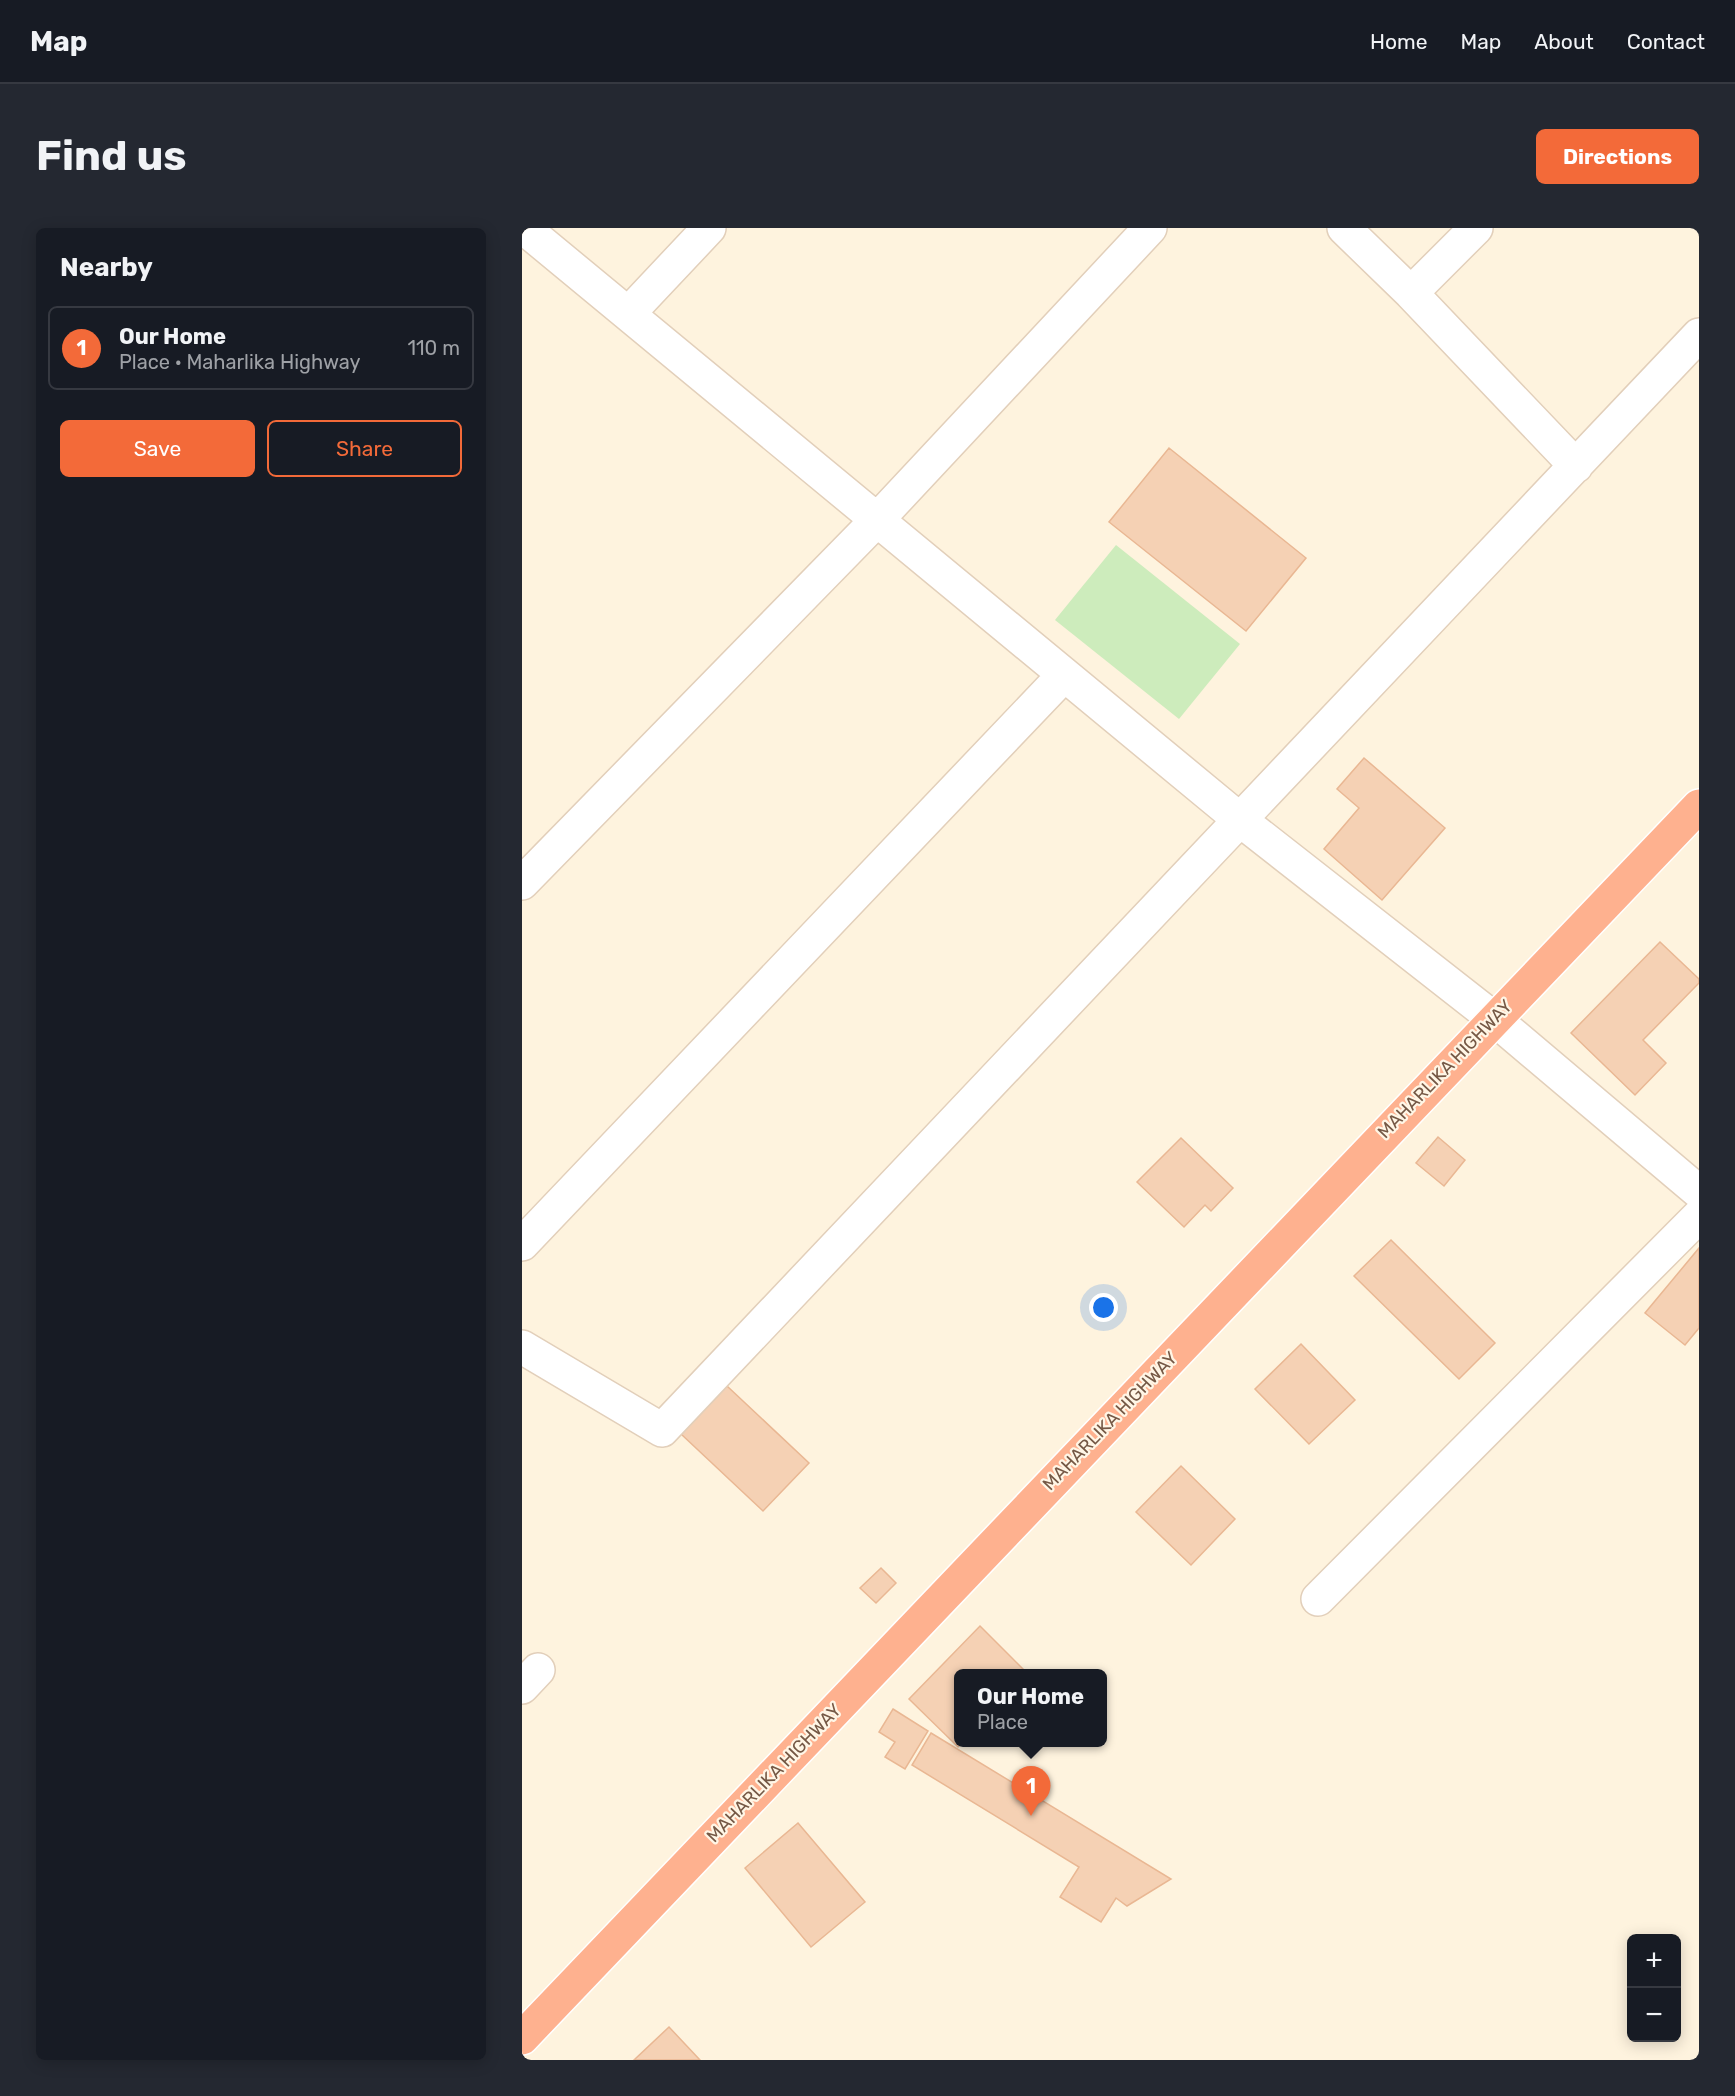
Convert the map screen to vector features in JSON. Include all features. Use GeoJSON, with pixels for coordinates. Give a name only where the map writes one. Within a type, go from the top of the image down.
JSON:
{"type":"FeatureCollection","features":[{"type":"Feature","properties":{"kind":"highway","name":"MAHARLIKA HIGHWAY"},"geometry":{"type":"LineString","coordinates":[[522,2038],[1493,1018],[1699,806]]}},
{"type":"Feature","properties":{"kind":"street"},"geometry":{"type":"LineString","coordinates":[[525,228],[1239,819],[1493,1018],[1699,1192]]}},
{"type":"Feature","properties":{"kind":"street"},"geometry":{"type":"LineString","coordinates":[[628,314],[709,228]]}},
{"type":"Feature","properties":{"kind":"street"},"geometry":{"type":"LineString","coordinates":[[522,883],[877,520],[1150,228]]}},
{"type":"Feature","properties":{"kind":"street"},"geometry":{"type":"LineString","coordinates":[[1344,228],[1411,293],[1576,466]]}},
{"type":"Feature","properties":{"kind":"street"},"geometry":{"type":"LineString","coordinates":[[1411,293],[1476,228]]}},
{"type":"Feature","properties":{"kind":"street"},"geometry":{"type":"LineString","coordinates":[[522,1347],[662,1430],[1699,335]]}},
{"type":"Feature","properties":{"kind":"street"},"geometry":{"type":"LineString","coordinates":[[522,1244],[1064,675]]}},
{"type":"Feature","properties":{"kind":"street"},"geometry":{"type":"LineString","coordinates":[[1318,1599],[1699,1216]]}},
{"type":"Feature","properties":{"kind":"green space"},"geometry":{"type":"Polygon","coordinates":[[[1116,545],[1240,644],[1179,719],[1055,620],[1116,545]]]}},
{"type":"Feature","properties":{"kind":"building"},"geometry":{"type":"Polygon","coordinates":[[[1169,448],[1306,558],[1246,631],[1109,522],[1169,448]]]}},
{"type":"Feature","properties":{"kind":"building"},"geometry":{"type":"Polygon","coordinates":[[[1364,758],[1445,828],[1382,900],[1324,849],[1359,808],[1337,789],[1364,758]]]}},
{"type":"Feature","properties":{"kind":"building"},"geometry":{"type":"Polygon","coordinates":[[[1660,942],[1699,979],[1699,983],[1643,1040],[1666,1063],[1635,1095],[1571,1033],[1660,942]]]}},
{"type":"Feature","properties":{"kind":"building"},"geometry":{"type":"Polygon","coordinates":[[[1438,1137],[1465,1160],[1444,1186],[1416,1163],[1438,1137]]]}},
{"type":"Feature","properties":{"kind":"building"},"geometry":{"type":"Polygon","coordinates":[[[1181,1138],[1233,1188],[1211,1211],[1205,1205],[1184,1227],[1137,1182],[1181,1138]]]}},
{"type":"Feature","properties":{"kind":"building"},"geometry":{"type":"Polygon","coordinates":[[[1391,1240],[1495,1343],[1459,1379],[1354,1276],[1391,1240]]]}},
{"type":"Feature","properties":{"kind":"building"},"geometry":{"type":"Polygon","coordinates":[[[1699,1248],[1699,1328],[1685,1345],[1645,1313],[1699,1248]]]}},
{"type":"Feature","properties":{"kind":"building"},"geometry":{"type":"Polygon","coordinates":[[[1301,1344],[1355,1400],[1309,1444],[1255,1389],[1301,1344]]]}},
{"type":"Feature","properties":{"kind":"building"},"geometry":{"type":"Polygon","coordinates":[[[727,1386],[809,1463],[763,1511],[681,1434],[727,1386]]]}},
{"type":"Feature","properties":{"kind":"building"},"geometry":{"type":"Polygon","coordinates":[[[1181,1466],[1235,1519],[1191,1565],[1136,1512],[1181,1466]]]}},
{"type":"Feature","properties":{"kind":"building"},"geometry":{"type":"Polygon","coordinates":[[[881,1568],[896,1583],[876,1603],[860,1588],[881,1568]]]}},
{"type":"Feature","properties":{"kind":"building"},"geometry":{"type":"Polygon","coordinates":[[[980,1626],[1023,1669],[954,1669],[954,1743],[909,1699],[980,1626]]]}},
{"type":"Feature","properties":{"kind":"building"},"geometry":{"type":"Polygon","coordinates":[[[893,1709],[928,1731],[905,1769],[885,1757],[895,1742],[879,1732],[893,1709]]]}},
{"type":"Feature","properties":{"kind":"building"},"geometry":{"type":"Polygon","coordinates":[[[931,1733],[1171,1879],[1127,1906],[1116,1898],[1101,1922],[1060,1897],[1079,1867],[912,1765],[931,1733]]]}},
{"type":"Feature","properties":{"kind":"building"},"geometry":{"type":"Polygon","coordinates":[[[798,1823],[865,1902],[811,1947],[745,1868],[798,1823]]]}},
{"type":"Feature","properties":{"kind":"building"},"geometry":{"type":"Polygon","coordinates":[[[669,2027],[700,2060],[634,2060],[669,2027]]]}},
{"type":"Feature","properties":{"kind":"place","name":"Our Home"},"geometry":{"type":"Point","coordinates":[1031,1816]}}]}
